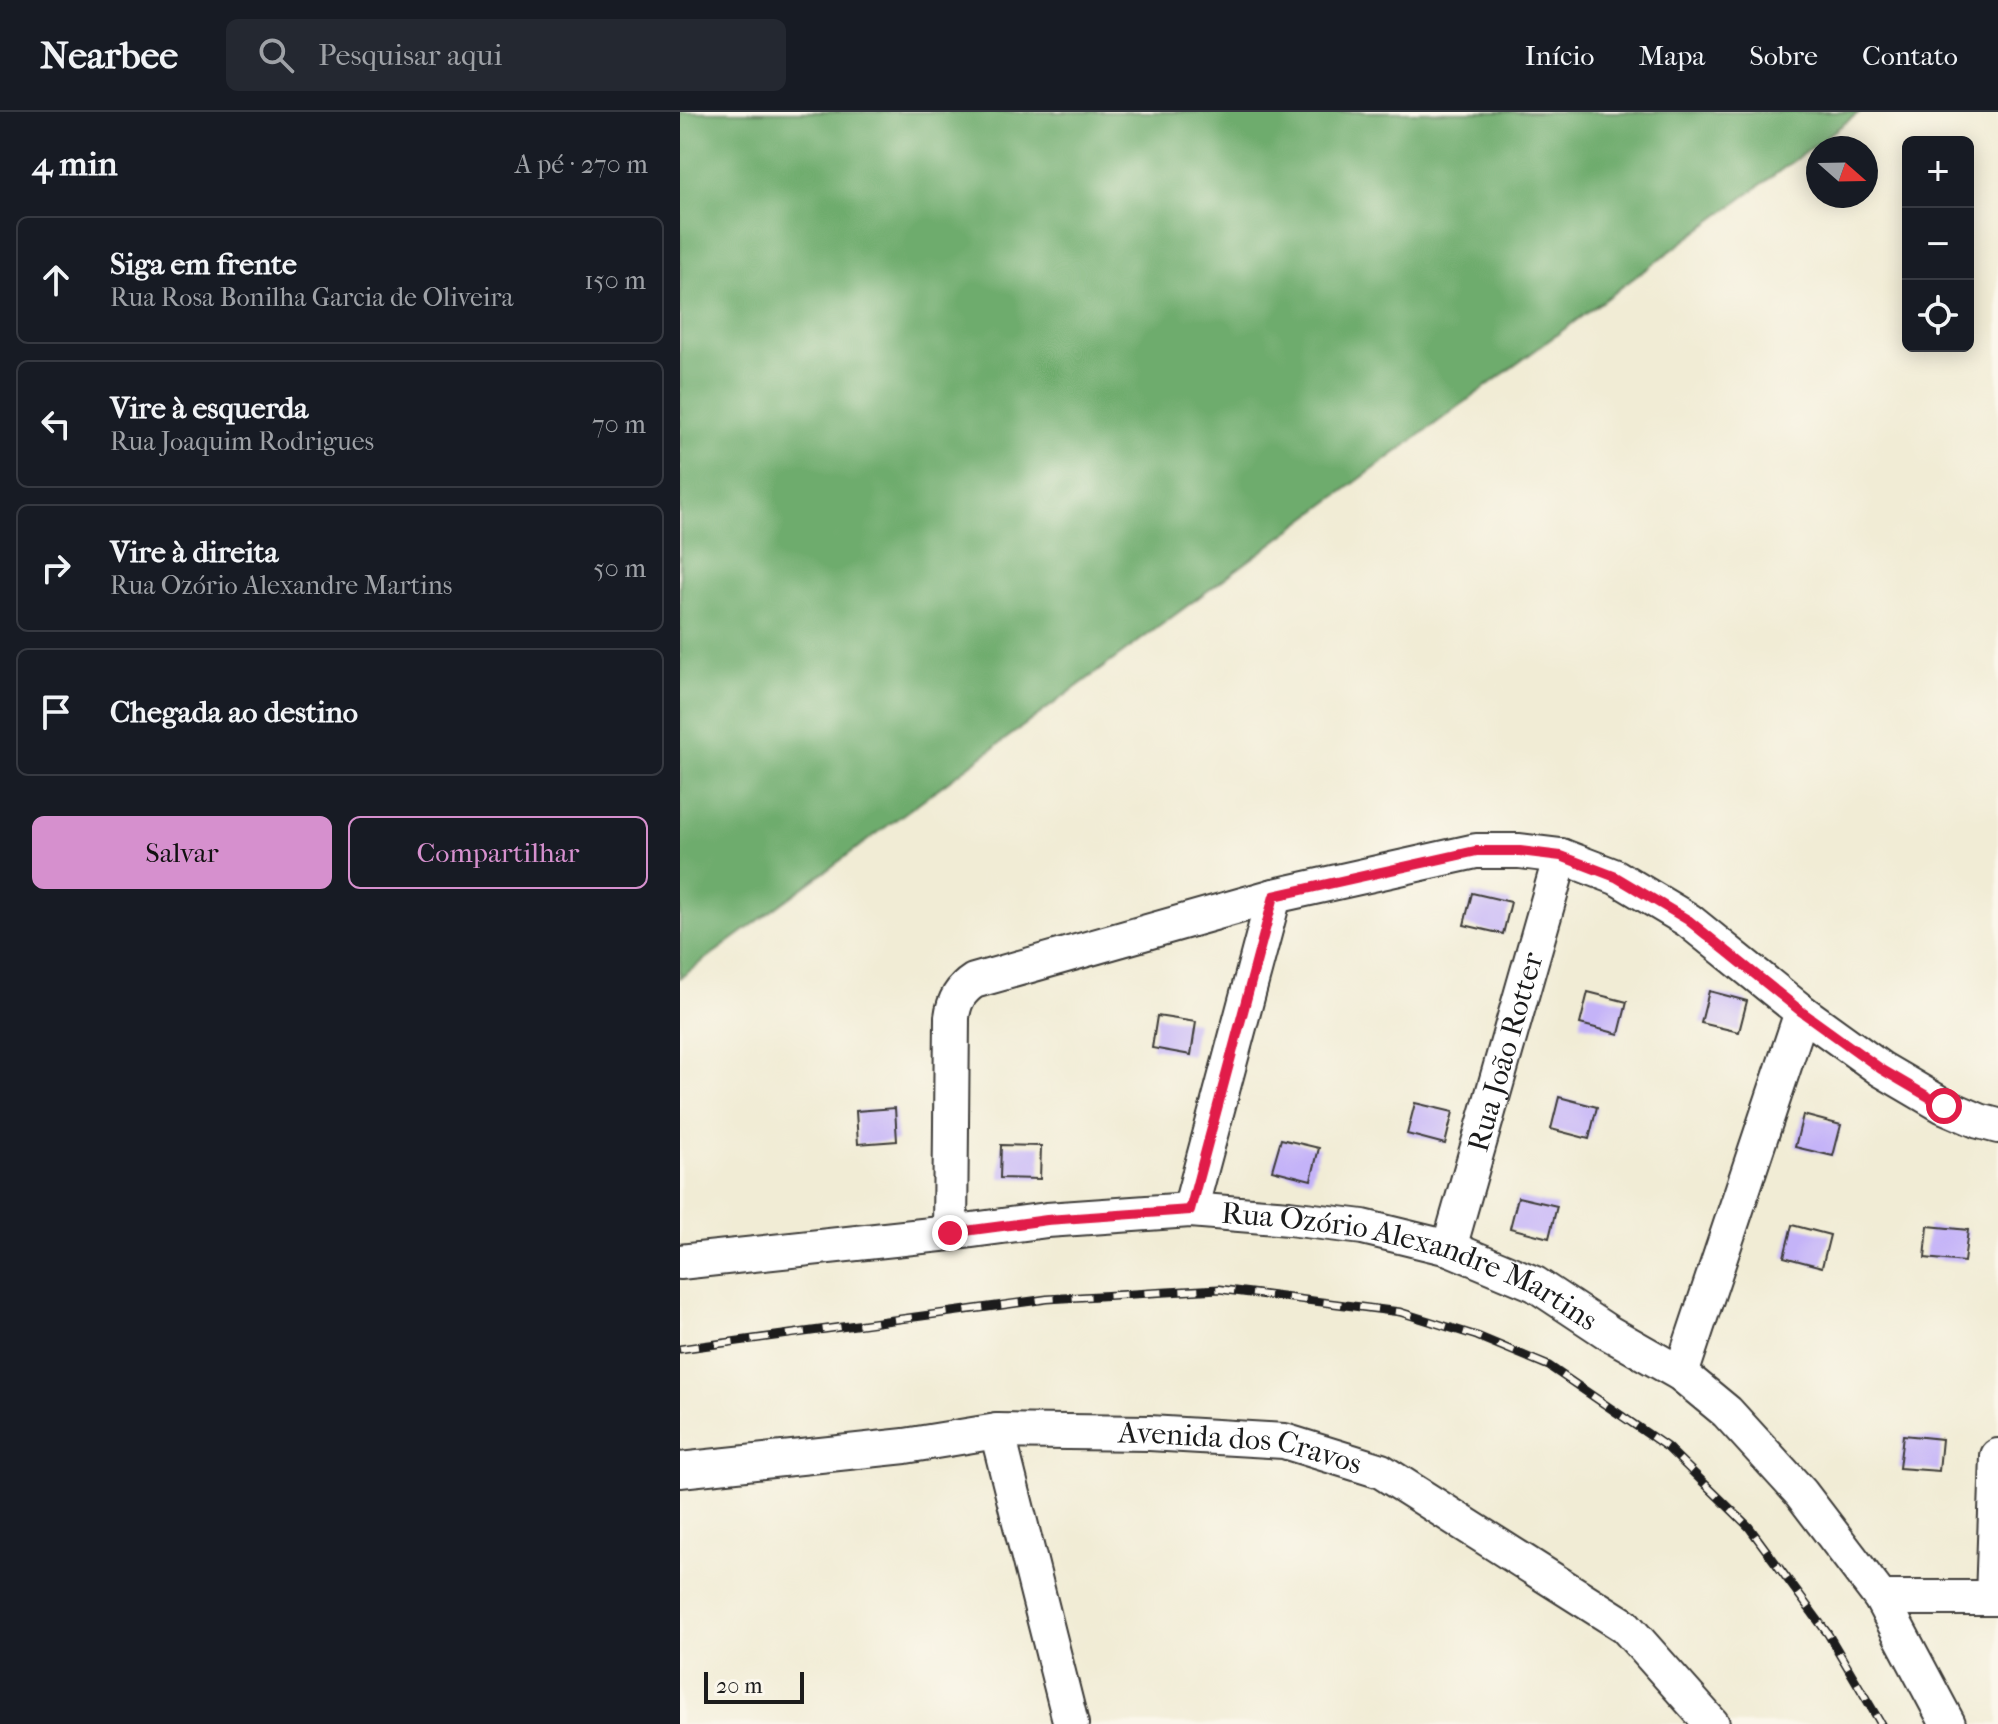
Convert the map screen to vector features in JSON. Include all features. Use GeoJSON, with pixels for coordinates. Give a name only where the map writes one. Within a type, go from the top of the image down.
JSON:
{"type":"FeatureCollection","features":[{"type":"Feature","properties":{"kind":"street"},"geometry":{"type":"LineString","coordinates":[[950,1233],[952,1010],[966,986],[974,981],[1274,896],[1476,851],[1520,851],[1561,856],[1616,877],[1688,920],[1802,1012],[1881,1069],[1944,1106],[1998,1126]]}},
{"type":"Feature","properties":{"kind":"street","name":"Rua João Rotter"},"geometry":{"type":"LineString","coordinates":[[1449,1248],[1561,856]]}},
{"type":"Feature","properties":{"kind":"street"},"geometry":{"type":"LineString","coordinates":[[1190,1210],[1274,896]]}},
{"type":"Feature","properties":{"kind":"street"},"geometry":{"type":"LineString","coordinates":[[1681,1374],[1802,1012]]}},
{"type":"Feature","properties":{"kind":"street","name":"Rua Ozório Alexandre Martins"},"geometry":{"type":"LineString","coordinates":[[680,1262],[1047,1220],[1190,1210],[1363,1227],[1449,1248],[1535,1284],[1609,1333],[1681,1374],[1727,1412],[1801,1493],[1881,1598],[1948,1724]]}},
{"type":"Feature","properties":{"kind":"street"},"geometry":{"type":"LineString","coordinates":[[997,1431],[1071,1724]]}},
{"type":"Feature","properties":{"kind":"street","name":"Avenida dos Cravos"},"geometry":{"type":"LineString","coordinates":[[680,1470],[905,1446],[997,1431],[1149,1433],[1284,1441],[1381,1471],[1625,1626],[1712,1724]]}},
{"type":"Feature","properties":{"kind":"street"},"geometry":{"type":"LineString","coordinates":[[1881,1598],[1996,1598],[1998,1456]]}},
{"type":"Feature","properties":{"kind":"green space"},"geometry":{"type":"Polygon","coordinates":[[[680,112],[1860,112],[1827,136],[1806,136],[1806,152],[680,978],[680,112]]]}},
{"type":"Feature","properties":{"kind":"building"},"geometry":{"type":"Polygon","coordinates":[[[1472,893],[1511,902],[1503,934],[1464,925],[1472,893]]]}},
{"type":"Feature","properties":{"kind":"building"},"geometry":{"type":"Polygon","coordinates":[[[1709,991],[1747,1001],[1739,1032],[1701,1023],[1709,991]]]}},
{"type":"Feature","properties":{"kind":"building"},"geometry":{"type":"Polygon","coordinates":[[[1588,992],[1627,1002],[1619,1034],[1580,1024],[1588,992]]]}},
{"type":"Feature","properties":{"kind":"building"},"geometry":{"type":"Polygon","coordinates":[[[1157,1016],[1196,1022],[1191,1055],[1152,1048],[1157,1016]]]}},
{"type":"Feature","properties":{"kind":"building"},"geometry":{"type":"Polygon","coordinates":[[[1559,1097],[1597,1107],[1589,1139],[1551,1129],[1559,1097]]]}},
{"type":"Feature","properties":{"kind":"building"},"geometry":{"type":"Polygon","coordinates":[[[1415,1103],[1453,1112],[1445,1144],[1407,1134],[1415,1103]]]}},
{"type":"Feature","properties":{"kind":"building"},"geometry":{"type":"Polygon","coordinates":[[[895,1108],[897,1141],[858,1144],[856,1111],[895,1108]]]}},
{"type":"Feature","properties":{"kind":"building"},"geometry":{"type":"Polygon","coordinates":[[[1803,1115],[1841,1125],[1833,1156],[1795,1147],[1803,1115]]]}},
{"type":"Feature","properties":{"kind":"building"},"geometry":{"type":"Polygon","coordinates":[[[1281,1139],[1319,1148],[1311,1180],[1272,1170],[1281,1139]]]}},
{"type":"Feature","properties":{"kind":"building"},"geometry":{"type":"Polygon","coordinates":[[[1001,1145],[1041,1146],[1040,1179],[1000,1178],[1001,1145]]]}},
{"type":"Feature","properties":{"kind":"building"},"geometry":{"type":"Polygon","coordinates":[[[1518,1197],[1557,1206],[1549,1238],[1510,1228],[1518,1197]]]}},
{"type":"Feature","properties":{"kind":"building"},"geometry":{"type":"Polygon","coordinates":[[[1792,1225],[1830,1235],[1822,1267],[1784,1257],[1792,1225]]]}},
{"type":"Feature","properties":{"kind":"building"},"geometry":{"type":"Polygon","coordinates":[[[1928,1226],[1968,1230],[1964,1262],[1925,1258],[1928,1226]]]}},
{"type":"Feature","properties":{"kind":"building"},"geometry":{"type":"Polygon","coordinates":[[[1903,1435],[1942,1439],[1939,1471],[1899,1468],[1903,1435]]]}},
{"type":"Feature","properties":{"kind":"railway"},"geometry":{"type":"LineString","coordinates":[[680,1349],[1047,1299],[1219,1289],[1400,1312],[1477,1336],[1549,1366],[1667,1447],[1749,1527],[1828,1634],[1881,1724]]}},
{"type":"Feature","properties":{"kind":"route"},"geometry":{"type":"LineString","coordinates":[[950,1233],[1047,1220],[1190,1210],[1274,896],[1476,851],[1520,851],[1561,856],[1616,877],[1688,920],[1802,1012],[1881,1069],[1944,1106]]}}]}
